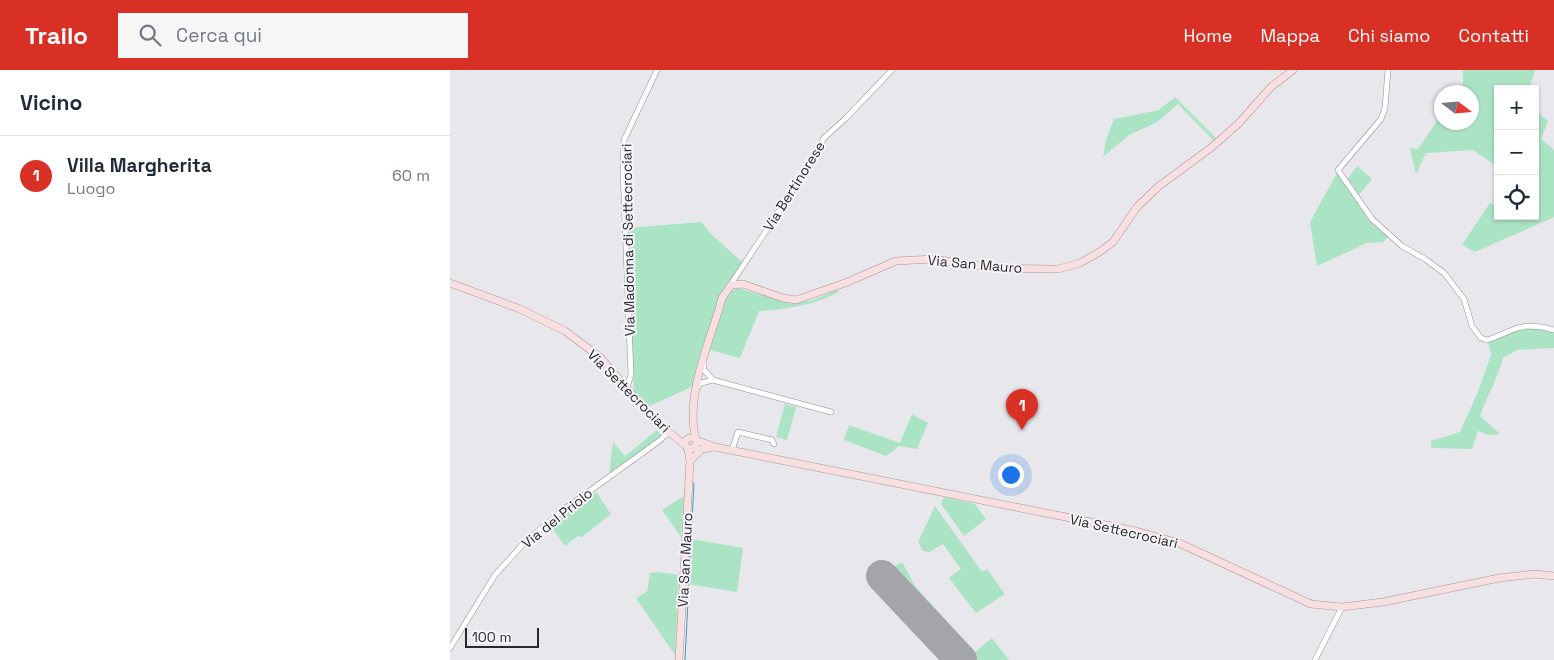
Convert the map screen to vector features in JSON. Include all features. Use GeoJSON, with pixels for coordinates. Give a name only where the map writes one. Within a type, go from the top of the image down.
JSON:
{"type":"FeatureCollection","features":[{"type":"Feature","properties":{"kind":"main road","name":"Via San Mauro"},"geometry":{"type":"LineString","coordinates":[[680,660],[695,389],[719,309],[727,289],[731,285],[743,284],[783,298],[796,300],[845,283],[896,261],[933,259],[994,268],[1030,269],[1058,269],[1080,263],[1113,242],[1137,207],[1159,186],[1212,147],[1239,123],[1271,87],[1293,70]]}},
{"type":"Feature","properties":{"kind":"main road","name":"Via Settecrociari"},"geometry":{"type":"LineString","coordinates":[[450,283],[520,309],[565,331],[601,358],[655,421],[671,434],[691,443],[1144,534],[1179,543],[1311,604],[1342,607],[1383,602],[1499,578],[1534,574],[1554,576]]}},
{"type":"Feature","properties":{"kind":"main road"},"geometry":{"type":"LineString","coordinates":[[690,461],[702,449],[714,447]]}},
{"type":"Feature","properties":{"kind":"street","name":"Via Madonna di Settecrociari"},"geometry":{"type":"LineString","coordinates":[[627,387],[631,375],[623,171],[624,140],[657,70]]}},
{"type":"Feature","properties":{"kind":"street","name":"Via Bertinorese"},"geometry":{"type":"LineString","coordinates":[[727,289],[810,164],[824,138],[892,70]]}},
{"type":"Feature","properties":{"kind":"street"},"geometry":{"type":"LineString","coordinates":[[1388,70],[1386,108],[1381,119],[1338,170],[1372,219],[1402,246],[1425,259],[1444,274],[1464,299],[1472,326],[1481,338],[1487,340],[1509,330],[1528,326],[1554,330]]}},
{"type":"Feature","properties":{"kind":"street"},"geometry":{"type":"LineString","coordinates":[[703,361],[704,370],[709,379]]}},
{"type":"Feature","properties":{"kind":"street"},"geometry":{"type":"LineString","coordinates":[[699,376],[830,412]]}},
{"type":"Feature","properties":{"kind":"street"},"geometry":{"type":"LineString","coordinates":[[695,389],[709,379]]}},
{"type":"Feature","properties":{"kind":"street"},"geometry":{"type":"LineString","coordinates":[[732,450],[738,432],[772,440],[774,444]]}},
{"type":"Feature","properties":{"kind":"street","name":"Via del Priolo"},"geometry":{"type":"LineString","coordinates":[[450,648],[495,576],[524,543],[562,511],[671,434]]}},
{"type":"Feature","properties":{"kind":"street"},"geometry":{"type":"LineString","coordinates":[[1315,660],[1342,607]]}},
{"type":"Feature","properties":{"kind":"green space"},"geometry":{"type":"Polygon","coordinates":[[[1463,70],[1535,70],[1530,85],[1494,85],[1494,164],[1473,150],[1426,153],[1416,174],[1410,148],[1418,149],[1434,125],[1434,130],[1479,130],[1479,85],[1462,85],[1463,70]]]}},
{"type":"Feature","properties":{"kind":"green space"},"geometry":{"type":"Polygon","coordinates":[[[1175,97],[1218,140],[1215,142],[1178,104],[1157,122],[1129,135],[1103,157],[1106,140],[1114,119],[1159,110],[1175,97]]]}},
{"type":"Feature","properties":{"kind":"green space"},"geometry":{"type":"Polygon","coordinates":[[[1539,113],[1548,121],[1541,139],[1554,150],[1554,217],[1475,252],[1462,245],[1490,203],[1494,205],[1494,220],[1539,220],[1539,113]]]}},
{"type":"Feature","properties":{"kind":"green space"},"geometry":{"type":"Polygon","coordinates":[[[1357,166],[1372,179],[1359,195],[1374,219],[1353,188],[1354,186],[1347,180],[1357,166]]]}},
{"type":"Feature","properties":{"kind":"green space"},"geometry":{"type":"Polygon","coordinates":[[[1337,173],[1348,185],[1373,224],[1388,237],[1383,242],[1367,243],[1317,266],[1310,222],[1337,173]]]}},
{"type":"Feature","properties":{"kind":"green space"},"geometry":{"type":"Polygon","coordinates":[[[702,222],[709,232],[743,263],[723,291],[693,386],[648,407],[634,392],[628,228],[702,222]]]}},
{"type":"Feature","properties":{"kind":"green space"},"geometry":{"type":"Polygon","coordinates":[[[738,288],[791,304],[813,300],[837,290],[839,292],[800,306],[759,311],[740,358],[710,350],[724,301],[729,292],[738,288]]]}},
{"type":"Feature","properties":{"kind":"green space"},"geometry":{"type":"Polygon","coordinates":[[[1523,329],[1543,329],[1554,333],[1554,348],[1517,350],[1503,358],[1480,416],[1500,434],[1489,435],[1478,431],[1472,449],[1431,448],[1431,441],[1460,432],[1477,394],[1491,355],[1488,341],[1523,329]]]}},
{"type":"Feature","properties":{"kind":"green space"},"geometry":{"type":"Polygon","coordinates":[[[785,404],[796,407],[787,440],[776,437],[785,404]]]}},
{"type":"Feature","properties":{"kind":"green space"},"geometry":{"type":"Polygon","coordinates":[[[912,414],[928,423],[917,449],[899,446],[886,456],[844,440],[849,425],[900,443],[912,414]]]}},
{"type":"Feature","properties":{"kind":"green space"},"geometry":{"type":"Polygon","coordinates":[[[657,430],[662,436],[609,476],[613,442],[625,456],[657,430]]]}},
{"type":"Feature","properties":{"kind":"green space"},"geometry":{"type":"Polygon","coordinates":[[[596,492],[611,514],[582,537],[578,536],[565,546],[550,525],[596,492]]]}},
{"type":"Feature","properties":{"kind":"green space"},"geometry":{"type":"Polygon","coordinates":[[[684,496],[681,537],[662,510],[684,496]]]}},
{"type":"Feature","properties":{"kind":"green space"},"geometry":{"type":"Polygon","coordinates":[[[944,497],[975,504],[986,519],[964,536],[941,504],[944,497]]]}},
{"type":"Feature","properties":{"kind":"green space"},"geometry":{"type":"Polygon","coordinates":[[[935,506],[982,572],[987,569],[1005,594],[976,613],[949,578],[961,569],[943,544],[929,552],[923,551],[918,542],[935,506]]]}},
{"type":"Feature","properties":{"kind":"green space"},"geometry":{"type":"Polygon","coordinates":[[[691,539],[743,548],[737,592],[689,584],[691,539]]]}},
{"type":"Feature","properties":{"kind":"green space"},"geometry":{"type":"Polygon","coordinates":[[[902,562],[915,586],[975,652],[992,638],[1009,660],[970,660],[885,572],[902,562]]]}},
{"type":"Feature","properties":{"kind":"green space"},"geometry":{"type":"Polygon","coordinates":[[[658,572],[679,575],[675,655],[636,598],[647,592],[650,573],[658,572]]]}},
{"type":"Feature","properties":{"kind":"waterway"},"geometry":{"type":"LineString","coordinates":[[685,660],[694,483]]}},
{"type":"Feature","properties":{"kind":"runway"},"geometry":{"type":"LineString","coordinates":[[882,576],[961,660]]}},
{"type":"Feature","properties":{"kind":"place","name":"Villa Margherita"},"geometry":{"type":"Point","coordinates":[1022,430]}}]}
